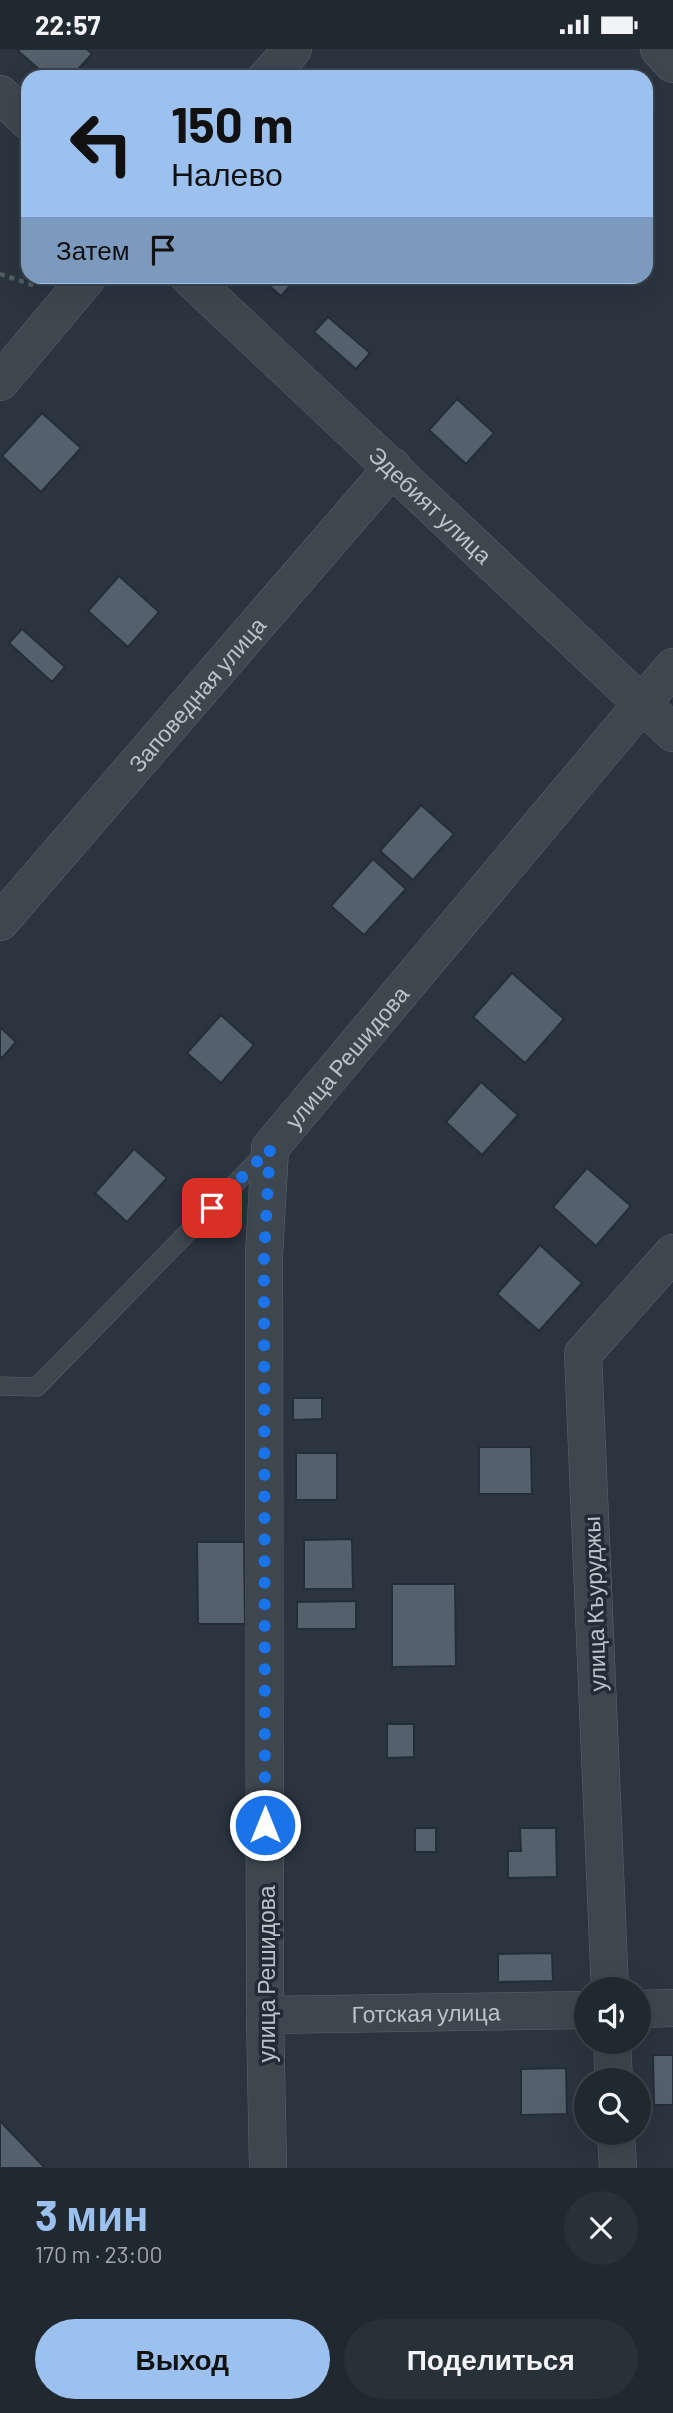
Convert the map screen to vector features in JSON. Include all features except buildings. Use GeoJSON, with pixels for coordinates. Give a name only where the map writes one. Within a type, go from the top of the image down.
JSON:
{"type":"FeatureCollection","features":[{"type":"Feature","properties":{"kind":"street"},"geometry":{"type":"LineString","coordinates":[[274,70],[293,49]]}},
{"type":"Feature","properties":{"kind":"street"},"geometry":{"type":"LineString","coordinates":[[659,49],[673,64]]}},
{"type":"Feature","properties":{"kind":"street"},"geometry":{"type":"LineString","coordinates":[[0,94],[21,114]]}},
{"type":"Feature","properties":{"kind":"street"},"geometry":{"type":"LineString","coordinates":[[0,381],[82,284]]}},
{"type":"Feature","properties":{"kind":"street","name":"Эдебият улица"},"geometry":{"type":"LineString","coordinates":[[197,284],[673,733]]}},
{"type":"Feature","properties":{"kind":"street","name":"Заповедная улица"},"geometry":{"type":"LineString","coordinates":[[0,922],[393,467]]}},
{"type":"Feature","properties":{"kind":"street","name":"улица Решидова"},"geometry":{"type":"LineString","coordinates":[[268,2168],[265,2015],[264,1256],[270,1148],[673,667]]}},
{"type":"Feature","properties":{"kind":"street","name":"улица Къуруджы"},"geometry":{"type":"LineString","coordinates":[[609,1977],[583,1354],[673,1253]]}},
{"type":"Feature","properties":{"kind":"street"},"geometry":{"type":"LineString","coordinates":[[651,2009],[673,2008]]}},
{"type":"Feature","properties":{"kind":"street","name":"Готская улица"},"geometry":{"type":"LineString","coordinates":[[265,2015],[574,2010]]}},
{"type":"Feature","properties":{"kind":"street"},"geometry":{"type":"LineString","coordinates":[[617,2145],[618,2168]]}},
{"type":"Feature","properties":{"kind":"lane"},"geometry":{"type":"LineString","coordinates":[[0,1386],[37,1387],[270,1148]]}},
{"type":"Feature","properties":{"kind":"route"},"geometry":{"type":"LineString","coordinates":[[212,1208],[270,1148],[264,1256],[265,1825]]}}]}
